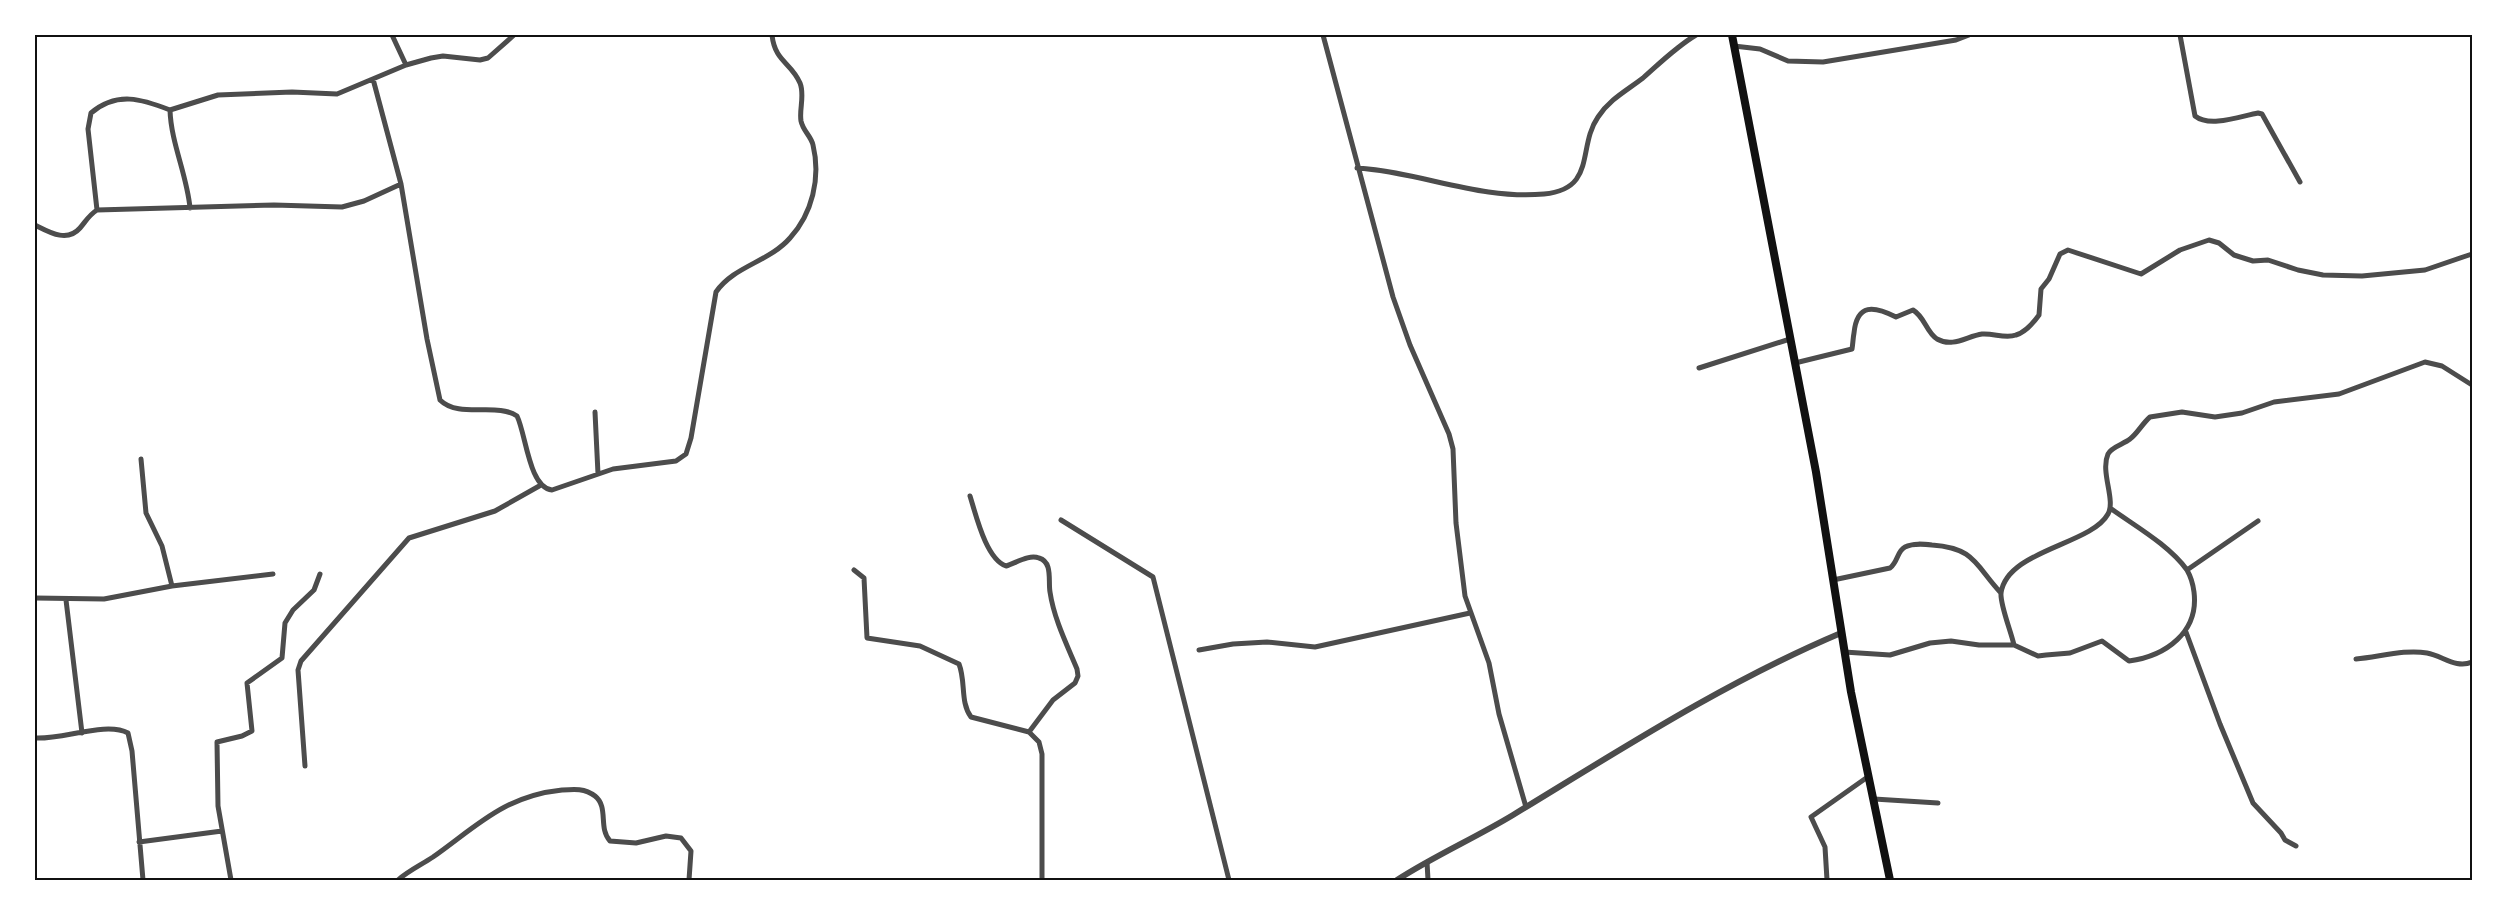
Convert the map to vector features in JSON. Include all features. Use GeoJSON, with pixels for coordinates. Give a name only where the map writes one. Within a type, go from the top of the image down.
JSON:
{"type":"FeatureCollection","features":[{"type":"Feature","properties":{"kind":"main road"},"geometry":{"type":"LineString","coordinates":[[1732,35],[1795,363],[1844,652],[1890,880]]}},
{"type":"Feature","properties":{"kind":"street"},"geometry":{"type":"LineString","coordinates":[[392,35],[406,65]]}},
{"type":"Feature","properties":{"kind":"street"},"geometry":{"type":"LineString","coordinates":[[97,210],[88,129],[91,114],[108,103],[124,98],[149,102],[170,110],[218,95],[292,92],[337,94],[406,65],[443,56],[480,60],[488,58],[514,35]]}},
{"type":"Feature","properties":{"kind":"street"},"geometry":{"type":"LineString","coordinates":[[373,79],[401,184],[427,338],[440,400],[457,408],[508,412],[517,416],[533,471],[541,485],[547,490],[559,489],[624,466],[676,461],[686,454],[691,438],[716,292],[732,275],[783,245],[806,215],[812,200],[813,144],[802,124],[802,87],[795,75],[778,57],[772,35]]}},
{"type":"Feature","properties":{"kind":"street"},"geometry":{"type":"LineString","coordinates":[[1323,35],[1400,320],[1443,418],[1453,449],[1459,560],[1470,613],[1489,663],[1500,714],[1526,807]]}},
{"type":"Feature","properties":{"kind":"street"},"geometry":{"type":"LineString","coordinates":[[1358,168],[1395,172],[1478,191],[1530,194],[1554,192],[1572,183],[1582,172],[1592,126],[1612,100],[1696,35]]}},
{"type":"Feature","properties":{"kind":"street"},"geometry":{"type":"LineString","coordinates":[[1734,46],[1760,49],[1788,61],[1823,62],[1956,40],[1969,35]]}},
{"type":"Feature","properties":{"kind":"street"},"geometry":{"type":"LineString","coordinates":[[2180,35],[2195,116],[2204,120],[2221,120],[2258,113],[2262,114],[2300,182]]}},
{"type":"Feature","properties":{"kind":"street"},"geometry":{"type":"LineString","coordinates":[[170,110],[171,125],[190,208]]}},
{"type":"Feature","properties":{"kind":"street"},"geometry":{"type":"LineString","coordinates":[[35,225],[52,233],[65,236],[78,230],[90,214],[97,210],[274,205],[342,207],[364,201],[401,184]]}},
{"type":"Feature","properties":{"kind":"street"},"geometry":{"type":"LineString","coordinates":[[1795,363],[1852,348],[1856,320],[1859,314],[1866,310],[1879,310],[1896,317],[1913,310],[1923,320],[1932,334],[1943,342],[1960,342],[1983,334],[2006,337],[2019,334],[2039,315],[2041,289],[2049,279],[2060,254],[2068,250],[2141,274],[2172,254],[2209,240],[2219,243],[2234,255],[2253,261],[2268,260],[2298,270],[2323,275],[2362,276],[2426,270],[2472,254]]}},
{"type":"Feature","properties":{"kind":"street"},"geometry":{"type":"LineString","coordinates":[[1699,368],[1790,338]]}},
{"type":"Feature","properties":{"kind":"street"},"geometry":{"type":"LineString","coordinates":[[2001,593],[2007,581],[2026,563],[2095,527],[2108,515],[2110,508],[2106,484],[2108,454],[2112,449],[2132,438],[2142,424],[2155,415],[2182,412],[2215,417],[2242,413],[2274,402],[2339,394],[2425,362],[2442,366],[2472,385]]}},
{"type":"Feature","properties":{"kind":"street"},"geometry":{"type":"LineString","coordinates":[[595,412],[598,474]]}},
{"type":"Feature","properties":{"kind":"street"},"geometry":{"type":"LineString","coordinates":[[142,459],[146,512],[162,546],[172,586]]}},
{"type":"Feature","properties":{"kind":"street"},"geometry":{"type":"LineString","coordinates":[[305,766],[298,670],[301,661],[409,538],[495,510],[541,485]]}},
{"type":"Feature","properties":{"kind":"street"},"geometry":{"type":"LineString","coordinates":[[970,496],[986,543],[996,560],[1006,566],[1027,558],[1038,557],[1045,561],[1049,568],[1050,593],[1077,670],[1078,676],[1075,683],[1053,700],[1029,732]]}},
{"type":"Feature","properties":{"kind":"street"},"geometry":{"type":"LineString","coordinates":[[1844,652],[1890,655],[1939,641],[1979,645],[2014,645],[2038,656],[2070,653],[2102,641],[2129,661],[2161,651],[2186,632],[2194,616],[2196,604],[2193,586],[2187,570],[2164,548],[2110,508]]}},
{"type":"Feature","properties":{"kind":"street"},"geometry":{"type":"LineString","coordinates":[[1061,520],[1152,576],[1229,880]]}},
{"type":"Feature","properties":{"kind":"street"},"geometry":{"type":"LineString","coordinates":[[2187,570],[2258,520]]}},
{"type":"Feature","properties":{"kind":"street"},"geometry":{"type":"LineString","coordinates":[[1833,580],[1890,568],[1895,565],[1900,550],[1914,544],[1930,544],[1960,550],[1969,555],[2001,593],[2014,645]]}},
{"type":"Feature","properties":{"kind":"street"},"geometry":{"type":"LineString","coordinates":[[854,570],[864,578],[867,638],[920,646],[959,664],[964,676],[965,708],[971,717],[1029,732],[1039,742],[1042,754],[1042,880]]}},
{"type":"Feature","properties":{"kind":"street"},"geometry":{"type":"LineString","coordinates":[[35,598],[66,600],[104,599],[172,586],[273,574]]}},
{"type":"Feature","properties":{"kind":"street"},"geometry":{"type":"LineString","coordinates":[[231,880],[218,806],[217,742],[242,736],[252,731],[247,682],[282,658],[285,623],[293,610],[314,590],[320,574]]}},
{"type":"Feature","properties":{"kind":"street"},"geometry":{"type":"LineString","coordinates":[[66,600],[82,734]]}},
{"type":"Feature","properties":{"kind":"street"},"geometry":{"type":"LineString","coordinates":[[1199,650],[1233,644],[1267,642],[1315,647],[1470,613]]}},
{"type":"Feature","properties":{"kind":"street"},"geometry":{"type":"LineString","coordinates":[[2186,632],[2220,724],[2253,804],[2281,833],[2285,840],[2296,846]]}},
{"type":"Feature","properties":{"kind":"street"},"geometry":{"type":"LineString","coordinates":[[1397,880],[1526,807],[1665,722],[1772,664],[1841,633]]}},
{"type":"Feature","properties":{"kind":"street"},"geometry":{"type":"LineString","coordinates":[[2356,659],[2417,652],[2429,653],[2456,664],[2472,662]]}},
{"type":"Feature","properties":{"kind":"street"},"geometry":{"type":"LineString","coordinates":[[35,738],[82,734],[115,728],[128,733],[132,751],[143,880]]}},
{"type":"Feature","properties":{"kind":"street"},"geometry":{"type":"LineString","coordinates":[[1827,880],[1825,847],[1811,817],[1869,775]]}},
{"type":"Feature","properties":{"kind":"street"},"geometry":{"type":"LineString","coordinates":[[398,880],[504,806],[530,796],[574,789],[584,790],[597,798],[602,806],[604,835],[610,841],[636,843],[666,836],[681,838],[691,851],[689,880]]}},
{"type":"Feature","properties":{"kind":"street"},"geometry":{"type":"LineString","coordinates":[[1874,799],[1938,803]]}},
{"type":"Feature","properties":{"kind":"street"},"geometry":{"type":"LineString","coordinates":[[139,842],[222,831]]}},
{"type":"Feature","properties":{"kind":"street"},"geometry":{"type":"LineString","coordinates":[[1427,862],[1428,880]]}}]}
